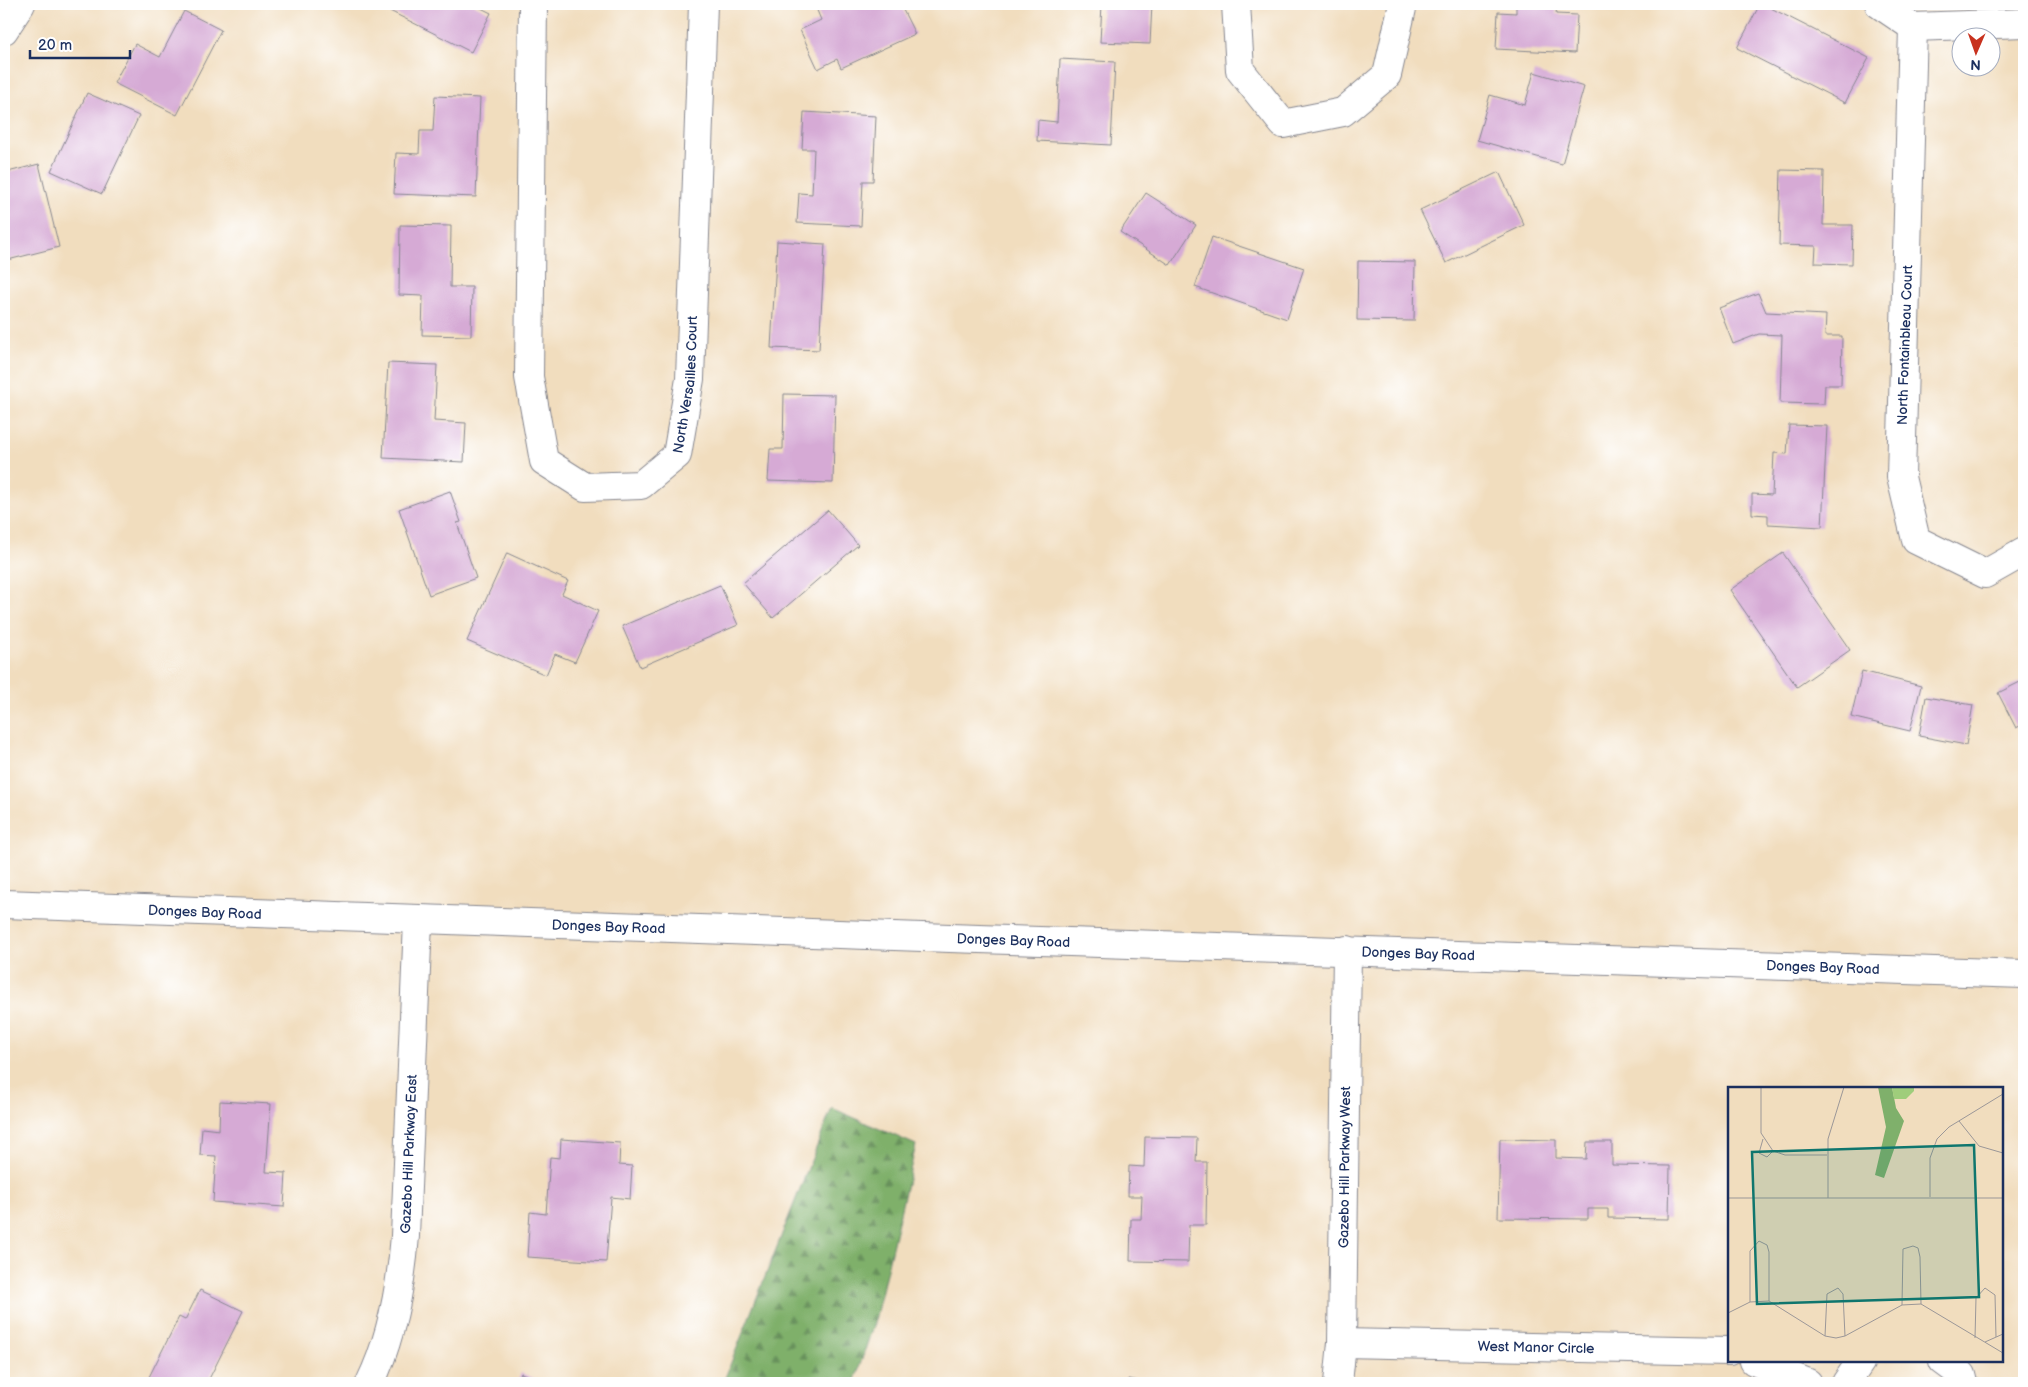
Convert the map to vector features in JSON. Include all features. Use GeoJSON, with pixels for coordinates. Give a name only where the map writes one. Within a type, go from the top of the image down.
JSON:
{"type":"FeatureCollection","features":[{"type":"Feature","properties":{"kind":"street"},"geometry":{"type":"LineString","coordinates":[[4,30],[21,4]]}},
{"type":"Feature","properties":{"kind":"street","name":"North Versailles Court"},"geometry":{"type":"LineString","coordinates":[[533,4],[529,377],[544,461],[585,487],[641,485],[677,455],[690,379],[703,4]]}},
{"type":"Feature","properties":{"kind":"street"},"geometry":{"type":"LineString","coordinates":[[1236,4],[1240,70],[1283,124],[1343,112],[1386,75],[1403,4]]}},
{"type":"Feature","properties":{"kind":"street"},"geometry":{"type":"LineString","coordinates":[[1879,4],[1913,27],[2024,23]]}},
{"type":"Feature","properties":{"kind":"street","name":"North Fontainbleau Court"},"geometry":{"type":"LineString","coordinates":[[1913,27],[1901,477],[1916,540],[1985,574],[2024,552]]}},
{"type":"Feature","properties":{"kind":"street","name":"Donges Bay Road"},"geometry":{"type":"LineString","coordinates":[[4,904],[418,921],[1347,950],[2024,974]]}},
{"type":"Feature","properties":{"kind":"street","name":"Gazebo Hill Parkway East"},"geometry":{"type":"LineString","coordinates":[[370,1383],[377,1369],[402,1276],[418,921]]}},
{"type":"Feature","properties":{"kind":"street","name":"Gazebo Hill Parkway West"},"geometry":{"type":"LineString","coordinates":[[1338,1383],[1342,1343],[1347,950]]}},
{"type":"Feature","properties":{"kind":"street","name":"West Manor Circle"},"geometry":{"type":"LineString","coordinates":[[1342,1343],[1728,1351]]}},
{"type":"Feature","properties":{"kind":"street"},"geometry":{"type":"LineString","coordinates":[[1756,1362],[1808,1383]]}},
{"type":"Feature","properties":{"kind":"street"},"geometry":{"type":"LineString","coordinates":[[1846,1383],[1860,1362]]}},
{"type":"Feature","properties":{"kind":"street"},"geometry":{"type":"LineString","coordinates":[[1944,1362],[1962,1375],[1964,1383]]}},
{"type":"Feature","properties":{"kind":"green space"},"geometry":{"type":"Polygon","coordinates":[[[832,1108],[916,1145],[875,1320],[854,1383],[723,1383],[832,1108]]]}},
{"type":"Feature","properties":{"kind":"building"},"geometry":{"type":"Polygon","coordinates":[[[376,4],[473,4],[491,13],[471,52],[376,4]]]}},
{"type":"Feature","properties":{"kind":"building"},"geometry":{"type":"Polygon","coordinates":[[[825,4],[900,4],[915,34],[841,68],[837,59],[818,69],[800,30],[821,20],[816,8],[825,4]]]}},
{"type":"Feature","properties":{"kind":"building"},"geometry":{"type":"Polygon","coordinates":[[[1102,4],[1152,4],[1150,44],[1100,42],[1102,4]]]}},
{"type":"Feature","properties":{"kind":"building"},"geometry":{"type":"Polygon","coordinates":[[[1516,4],[1557,4],[1556,14],[1577,15],[1575,53],[1496,49],[1498,12],[1516,13],[1516,4]]]}},
{"type":"Feature","properties":{"kind":"building"},"geometry":{"type":"Polygon","coordinates":[[[1760,4],[1869,58],[1845,103],[1737,48],[1760,4]]]}},
{"type":"Feature","properties":{"kind":"building"},"geometry":{"type":"Polygon","coordinates":[[[184,11],[221,30],[177,115],[114,83],[135,44],[160,57],[184,11]]]}},
{"type":"Feature","properties":{"kind":"building"},"geometry":{"type":"Polygon","coordinates":[[[1060,59],[1115,62],[1111,145],[1037,141],[1038,120],[1057,122],[1060,59]]]}},
{"type":"Feature","properties":{"kind":"building"},"geometry":{"type":"Polygon","coordinates":[[[1534,72],[1584,87],[1562,164],[1477,140],[1490,95],[1525,105],[1534,72]]]}},
{"type":"Feature","properties":{"kind":"building"},"geometry":{"type":"Polygon","coordinates":[[[87,93],[139,116],[102,194],[51,171],[87,93]]]}},
{"type":"Feature","properties":{"kind":"building"},"geometry":{"type":"Polygon","coordinates":[[[435,96],[480,98],[476,197],[394,194],[396,153],[419,154],[420,131],[433,131],[435,96]]]}},
{"type":"Feature","properties":{"kind":"building"},"geometry":{"type":"Polygon","coordinates":[[[804,112],[876,116],[873,181],[863,181],[861,226],[797,223],[799,193],[812,194],[814,149],[802,149],[804,112]]]}},
{"type":"Feature","properties":{"kind":"building"},"geometry":{"type":"Polygon","coordinates":[[[39,164],[59,247],[4,261],[4,173],[39,164]]]}},
{"type":"Feature","properties":{"kind":"building"},"geometry":{"type":"Polygon","coordinates":[[[1781,170],[1824,171],[1823,225],[1853,225],[1852,264],[1815,263],[1816,246],[1779,245],[1781,170]]]}},
{"type":"Feature","properties":{"kind":"building"},"geometry":{"type":"Polygon","coordinates":[[[1499,172],[1524,225],[1446,263],[1420,210],[1499,172]]]}},
{"type":"Feature","properties":{"kind":"building"},"geometry":{"type":"Polygon","coordinates":[[[1146,193],[1196,225],[1170,265],[1120,232],[1146,193]]]}},
{"type":"Feature","properties":{"kind":"building"},"geometry":{"type":"Polygon","coordinates":[[[400,225],[451,226],[450,287],[472,287],[471,336],[422,335],[423,296],[399,295],[400,225]]]}},
{"type":"Feature","properties":{"kind":"building"},"geometry":{"type":"Polygon","coordinates":[[[1212,237],[1304,268],[1287,319],[1195,287],[1212,237]]]}},
{"type":"Feature","properties":{"kind":"building"},"geometry":{"type":"Polygon","coordinates":[[[777,241],[825,244],[819,350],[771,348],[777,241]]]}},
{"type":"Feature","properties":{"kind":"building"},"geometry":{"type":"Polygon","coordinates":[[[1358,261],[1415,262],[1414,321],[1357,320],[1358,261]]]}},
{"type":"Feature","properties":{"kind":"building"},"geometry":{"type":"Polygon","coordinates":[[[1758,293],[1766,312],[1826,315],[1825,336],[1842,336],[1841,385],[1825,385],[1824,404],[1780,403],[1782,335],[1759,334],[1733,344],[1719,308],[1758,293]]]}},
{"type":"Feature","properties":{"kind":"building"},"geometry":{"type":"Polygon","coordinates":[[[388,363],[437,365],[434,421],[466,423],[464,462],[383,458],[388,363]]]}},
{"type":"Feature","properties":{"kind":"building"},"geometry":{"type":"Polygon","coordinates":[[[784,394],[835,395],[833,483],[768,481],[770,449],[783,449],[784,394]]]}},
{"type":"Feature","properties":{"kind":"building"},"geometry":{"type":"Polygon","coordinates":[[[1789,425],[1827,426],[1822,527],[1768,524],[1768,515],[1752,514],[1752,494],[1772,495],[1774,453],[1787,454],[1789,425]]]}},
{"type":"Feature","properties":{"kind":"building"},"geometry":{"type":"Polygon","coordinates":[[[450,491],[461,522],[457,523],[476,578],[429,595],[399,509],[450,491]]]}},
{"type":"Feature","properties":{"kind":"building"},"geometry":{"type":"Polygon","coordinates":[[[828,510],[858,545],[773,618],[743,583],[828,510]]]}},
{"type":"Feature","properties":{"kind":"building"},"geometry":{"type":"Polygon","coordinates":[[[507,553],[568,581],[562,594],[598,611],[575,662],[555,654],[546,675],[467,641],[507,553]]]}},
{"type":"Feature","properties":{"kind":"building"},"geometry":{"type":"Polygon","coordinates":[[[1783,553],[1850,650],[1797,687],[1730,590],[1783,553]]]}},
{"type":"Feature","properties":{"kind":"building"},"geometry":{"type":"Polygon","coordinates":[[[720,585],[738,625],[640,667],[622,626],[720,585]]]}},
{"type":"Feature","properties":{"kind":"building"},"geometry":{"type":"Polygon","coordinates":[[[1862,671],[1921,686],[1910,731],[1851,717],[1862,671]]]}},
{"type":"Feature","properties":{"kind":"building"},"geometry":{"type":"Polygon","coordinates":[[[2024,680],[2024,724],[2016,728],[1998,693],[2024,680]]]}},
{"type":"Feature","properties":{"kind":"building"},"geometry":{"type":"Polygon","coordinates":[[[1926,697],[1973,705],[1966,745],[1919,736],[1926,697]]]}},
{"type":"Feature","properties":{"kind":"building"},"geometry":{"type":"Polygon","coordinates":[[[220,1101],[271,1104],[266,1172],[286,1173],[284,1207],[213,1202],[216,1156],[200,1155],[202,1128],[219,1130],[220,1101]]]}},
{"type":"Feature","properties":{"kind":"building"},"geometry":{"type":"Polygon","coordinates":[[[1145,1137],[1197,1138],[1196,1162],[1207,1162],[1206,1225],[1189,1225],[1188,1262],[1130,1261],[1131,1219],[1141,1219],[1142,1196],[1128,1196],[1129,1166],[1144,1167],[1145,1137]]]}},
{"type":"Feature","properties":{"kind":"building"},"geometry":{"type":"Polygon","coordinates":[[[561,1139],[620,1143],[619,1165],[632,1166],[630,1199],[611,1197],[606,1262],[527,1257],[530,1212],[546,1214],[550,1157],[560,1158],[561,1139]]]}},
{"type":"Feature","properties":{"kind":"building"},"geometry":{"type":"Polygon","coordinates":[[[1500,1139],[1556,1140],[1556,1158],[1586,1159],[1587,1142],[1612,1142],[1612,1165],[1670,1166],[1669,1219],[1608,1218],[1608,1209],[1588,1209],[1588,1219],[1498,1218],[1500,1139]]]}},
{"type":"Feature","properties":{"kind":"building"},"geometry":{"type":"Polygon","coordinates":[[[200,1290],[243,1311],[207,1383],[146,1383],[179,1317],[185,1320],[200,1290]]]}},
{"type":"Feature","properties":{"kind":"building"},"geometry":{"type":"Polygon","coordinates":[[[521,1373],[546,1383],[517,1383],[521,1373]]]}},
{"type":"Feature","properties":{"kind":"building"},"geometry":{"type":"Polygon","coordinates":[[[1128,1379],[1146,1382],[1146,1383],[1127,1383],[1128,1379]]]}}]}
